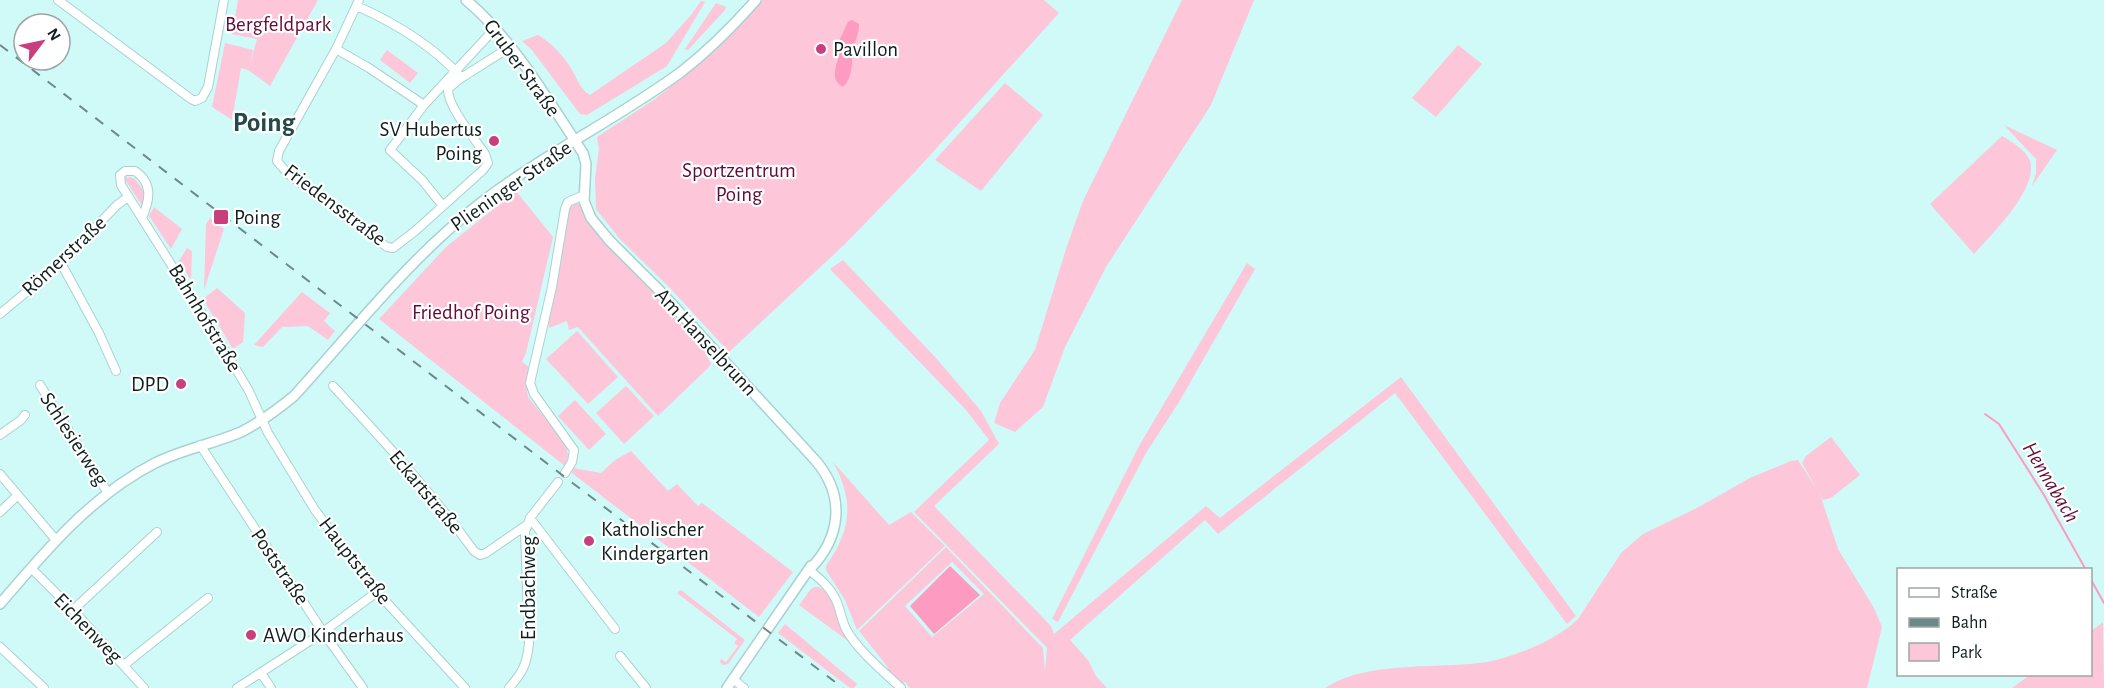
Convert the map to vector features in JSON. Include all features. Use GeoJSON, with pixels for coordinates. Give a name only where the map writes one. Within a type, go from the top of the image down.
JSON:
{"type":"FeatureCollection","features":[{"type":"Feature","properties":{"kind":"street"},"geometry":{"type":"LineString","coordinates":[[58,0],[191,99],[200,99],[206,94],[224,0]]}},
{"type":"Feature","properties":{"kind":"street","name":"Gruber Straße"},"geometry":{"type":"LineString","coordinates":[[466,0],[482,13],[510,47],[574,141]]}},
{"type":"Feature","properties":{"kind":"street","name":"Plieninger Straße"},"geometry":{"type":"LineString","coordinates":[[0,604],[56,540],[108,493],[154,464],[200,445],[239,433],[262,421],[294,396],[399,277],[445,232],[484,200],[680,72],[715,42],[756,0]]}},
{"type":"Feature","properties":{"kind":"street"},"geometry":{"type":"LineString","coordinates":[[424,105],[336,49],[358,3],[391,22],[461,77],[510,47]]}},
{"type":"Feature","properties":{"kind":"street"},"geometry":{"type":"LineString","coordinates":[[443,206],[422,180],[390,150],[424,105],[488,36]]}},
{"type":"Feature","properties":{"kind":"street","name":"Friedensstraße"},"geometry":{"type":"LineString","coordinates":[[336,49],[279,151],[277,160],[288,174],[387,247],[393,248],[399,244],[483,170],[488,163],[485,154],[448,95],[448,89],[461,77]]}},
{"type":"Feature","properties":{"kind":"street","name":"Am Hanselbrunn"},"geometry":{"type":"LineString","coordinates":[[574,141],[583,153],[586,164],[584,195],[591,218],[830,479],[836,503],[835,523],[821,558],[809,570],[727,688]]}},
{"type":"Feature","properties":{"kind":"street","name":"Bahnhofstraße"},"geometry":{"type":"LineString","coordinates":[[142,218],[149,197],[147,185],[140,174],[130,170],[122,173],[119,178],[120,185],[220,341],[249,391],[262,421]]}},
{"type":"Feature","properties":{"kind":"street"},"geometry":{"type":"LineString","coordinates":[[565,473],[572,462],[574,450],[534,394],[530,383],[552,287],[565,208],[568,202],[584,195]]}},
{"type":"Feature","properties":{"kind":"street","name":"Römerstraße"},"geometry":{"type":"LineString","coordinates":[[0,314],[61,263],[117,205],[128,197]]}},
{"type":"Feature","properties":{"kind":"street"},"geometry":{"type":"LineString","coordinates":[[61,263],[99,333],[116,371]]}},
{"type":"Feature","properties":{"kind":"street","name":"Schlesierweg"},"geometry":{"type":"LineString","coordinates":[[40,385],[108,493]]}},
{"type":"Feature","properties":{"kind":"street","name":"Eckartstraße"},"geometry":{"type":"LineString","coordinates":[[333,386],[443,509],[474,551],[480,555],[486,553],[529,521]]}},
{"type":"Feature","properties":{"kind":"street"},"geometry":{"type":"LineString","coordinates":[[0,435],[25,415]]}},
{"type":"Feature","properties":{"kind":"street","name":"Hauptstraße"},"geometry":{"type":"LineString","coordinates":[[262,421],[315,510],[377,592],[465,688]]}},
{"type":"Feature","properties":{"kind":"street","name":"Poststraße"},"geometry":{"type":"LineString","coordinates":[[200,445],[323,632],[363,688]]}},
{"type":"Feature","properties":{"kind":"street"},"geometry":{"type":"LineString","coordinates":[[0,474],[56,540]]}},
{"type":"Feature","properties":{"kind":"street","name":"Endbachweg"},"geometry":{"type":"LineString","coordinates":[[509,688],[522,672],[529,643],[525,532],[529,521],[558,482]]}},
{"type":"Feature","properties":{"kind":"street"},"geometry":{"type":"LineString","coordinates":[[0,512],[18,495]]}},
{"type":"Feature","properties":{"kind":"street","name":"Endbachweg"},"geometry":{"type":"LineString","coordinates":[[529,521],[615,629]]}},
{"type":"Feature","properties":{"kind":"street"},"geometry":{"type":"LineString","coordinates":[[73,610],[157,532]]}},
{"type":"Feature","properties":{"kind":"street","name":"Eichenweg"},"geometry":{"type":"LineString","coordinates":[[31,568],[144,688]]}},
{"type":"Feature","properties":{"kind":"street"},"geometry":{"type":"LineString","coordinates":[[809,570],[830,589],[836,599],[846,629],[854,640],[901,688]]}},
{"type":"Feature","properties":{"kind":"street"},"geometry":{"type":"LineString","coordinates":[[237,688],[323,632],[377,592]]}},
{"type":"Feature","properties":{"kind":"street"},"geometry":{"type":"LineString","coordinates":[[124,665],[208,598]]}},
{"type":"Feature","properties":{"kind":"street"},"geometry":{"type":"LineString","coordinates":[[2,648],[44,688]]}},
{"type":"Feature","properties":{"kind":"street"},"geometry":{"type":"LineString","coordinates":[[620,656],[646,688]]}},
{"type":"Feature","properties":{"kind":"street"},"geometry":{"type":"LineString","coordinates":[[261,673],[271,688]]}},
{"type":"Feature","properties":{"kind":"street"},"geometry":{"type":"LineString","coordinates":[[733,679],[744,688]]}},
{"type":"Feature","properties":{"kind":"green space","name":"Bergfeldpark"},"geometry":{"type":"Polygon","coordinates":[[[238,0],[318,0],[270,86],[248,70],[241,68],[232,120],[212,107],[225,43],[253,50],[249,67],[257,39],[232,34],[238,0]]]}},
{"type":"Feature","properties":{"kind":"green space","name":"Sportzentrum Poing"},"geometry":{"type":"Polygon","coordinates":[[[763,0],[1044,0],[1059,13],[913,174],[844,245],[729,352],[670,288],[619,238],[596,209],[595,178],[599,149],[597,137],[655,99],[716,50],[763,0]]]}},
{"type":"Feature","properties":{"kind":"green space"},"geometry":{"type":"Polygon","coordinates":[[[1182,0],[1254,0],[1211,105],[1106,267],[1065,347],[1043,407],[1015,432],[994,423],[1000,403],[1035,350],[1083,201],[1182,0]]]}},
{"type":"Feature","properties":{"kind":"green space"},"geometry":{"type":"Polygon","coordinates":[[[701,1],[705,2],[667,66],[587,115],[580,114],[532,50],[522,41],[538,35],[547,41],[562,56],[580,86],[590,95],[666,43],[701,1]]]}},
{"type":"Feature","properties":{"kind":"green space"},"geometry":{"type":"Polygon","coordinates":[[[716,3],[726,7],[725,10],[688,50],[685,49],[716,3]]]}},
{"type":"Feature","properties":{"kind":"green space"},"geometry":{"type":"Polygon","coordinates":[[[1458,45],[1482,64],[1436,117],[1412,98],[1458,45]]]}},
{"type":"Feature","properties":{"kind":"green space"},"geometry":{"type":"Polygon","coordinates":[[[387,50],[418,73],[410,83],[380,60],[387,50]]]}},
{"type":"Feature","properties":{"kind":"green space"},"geometry":{"type":"Polygon","coordinates":[[[1005,83],[1043,115],[981,191],[935,160],[1005,83]]]}},
{"type":"Feature","properties":{"kind":"green space"},"geometry":{"type":"Polygon","coordinates":[[[2004,125],[2057,150],[2032,186],[2036,173],[2036,159],[2004,125]]]}},
{"type":"Feature","properties":{"kind":"green space"},"geometry":{"type":"Polygon","coordinates":[[[2002,136],[2025,153],[2030,161],[2031,172],[2021,197],[2012,210],[1974,254],[1930,204],[2002,136]]]}},
{"type":"Feature","properties":{"kind":"green space"},"geometry":{"type":"Polygon","coordinates":[[[124,178],[135,179],[146,194],[143,207],[124,178]]]}},
{"type":"Feature","properties":{"kind":"green space","name":"Friedhof Poing"},"geometry":{"type":"Polygon","coordinates":[[[516,191],[553,237],[522,362],[529,367],[526,382],[528,397],[566,444],[568,456],[565,466],[379,319],[446,247],[516,191]]]}},
{"type":"Feature","properties":{"kind":"green space"},"geometry":{"type":"Polygon","coordinates":[[[576,203],[580,205],[588,220],[704,350],[711,364],[658,416],[578,327],[569,330],[567,321],[549,328],[549,316],[567,211],[570,205],[576,203]]]}},
{"type":"Feature","properties":{"kind":"green space"},"geometry":{"type":"Polygon","coordinates":[[[154,207],[182,229],[171,249],[149,216],[154,207]]]}},
{"type":"Feature","properties":{"kind":"green space"},"geometry":{"type":"Polygon","coordinates":[[[210,218],[224,229],[204,290],[206,224],[210,218]]]}},
{"type":"Feature","properties":{"kind":"green space"},"geometry":{"type":"Polygon","coordinates":[[[187,248],[192,251],[191,280],[179,261],[187,248]]]}},
{"type":"Feature","properties":{"kind":"green space"},"geometry":{"type":"Polygon","coordinates":[[[843,260],[936,358],[981,411],[999,444],[934,506],[1051,626],[1054,634],[1206,506],[1220,518],[1401,377],[1576,616],[1567,624],[1395,393],[1218,534],[1205,520],[1070,640],[1088,660],[1096,676],[1107,688],[910,688],[905,682],[901,684],[889,673],[887,666],[859,631],[946,547],[1043,648],[1045,671],[1047,648],[914,512],[989,440],[967,411],[830,269],[843,260]],[[952,562],[905,606],[932,637],[984,594],[952,562]]]}},
{"type":"Feature","properties":{"kind":"green space"},"geometry":{"type":"Polygon","coordinates":[[[1247,263],[1255,269],[1179,402],[1146,453],[1058,622],[1052,619],[1139,446],[1247,263]]]}},
{"type":"Feature","properties":{"kind":"green space"},"geometry":{"type":"Polygon","coordinates":[[[217,288],[245,313],[243,342],[233,349],[203,299],[217,288]]]}},
{"type":"Feature","properties":{"kind":"green space"},"geometry":{"type":"Polygon","coordinates":[[[302,292],[330,313],[324,321],[335,331],[328,340],[308,326],[282,327],[263,347],[254,345],[302,292]]]}},
{"type":"Feature","properties":{"kind":"green space"},"geometry":{"type":"Polygon","coordinates":[[[577,331],[618,377],[588,404],[546,359],[577,331]]]}},
{"type":"Feature","properties":{"kind":"green space"},"geometry":{"type":"Polygon","coordinates":[[[626,386],[654,416],[624,444],[596,413],[626,386]]]}},
{"type":"Feature","properties":{"kind":"green space"},"geometry":{"type":"Polygon","coordinates":[[[575,400],[606,434],[589,450],[558,416],[575,400]]]}},
{"type":"Feature","properties":{"kind":"green space"},"geometry":{"type":"Polygon","coordinates":[[[1831,437],[1860,475],[1831,498],[1823,500],[1802,463],[1806,456],[1831,437]]]}},
{"type":"Feature","properties":{"kind":"green space"},"geometry":{"type":"Polygon","coordinates":[[[631,451],[668,491],[677,484],[698,506],[702,503],[793,572],[759,617],[572,473],[573,468],[601,473],[615,460],[631,451]]]}},
{"type":"Feature","properties":{"kind":"green space"},"geometry":{"type":"Polygon","coordinates":[[[1798,460],[1820,494],[1838,549],[1874,608],[1882,627],[1867,688],[1325,688],[1345,678],[1366,672],[1487,662],[1540,644],[1560,633],[1578,619],[1621,553],[1643,534],[1697,508],[1750,478],[1798,460]]]}},
{"type":"Feature","properties":{"kind":"green space"},"geometry":{"type":"Polygon","coordinates":[[[833,462],[889,525],[911,512],[945,546],[857,630],[845,600],[826,570],[841,540],[847,516],[845,490],[833,462]]]}},
{"type":"Feature","properties":{"kind":"green space"},"geometry":{"type":"Polygon","coordinates":[[[815,587],[827,592],[855,646],[799,605],[815,587]]]}},
{"type":"Feature","properties":{"kind":"green space"},"geometry":{"type":"Polygon","coordinates":[[[681,590],[745,640],[728,664],[723,665],[720,662],[721,659],[726,662],[738,646],[734,643],[737,639],[677,593],[681,590]]]}},
{"type":"Feature","properties":{"kind":"green space"},"geometry":{"type":"Polygon","coordinates":[[[2103,622],[2104,688],[2012,688],[2029,676],[2092,676],[2092,630],[2103,622]]]}},
{"type":"Feature","properties":{"kind":"green space"},"geometry":{"type":"Polygon","coordinates":[[[785,624],[857,684],[854,688],[850,688],[778,633],[785,624]]]}},
{"type":"Feature","properties":{"kind":"shaded area"},"geometry":{"type":"Polygon","coordinates":[[[852,20],[859,24],[859,28],[850,75],[843,87],[835,78],[835,72],[840,52],[840,39],[848,22],[852,20]]]}},
{"type":"Feature","properties":{"kind":"shaded area"},"geometry":{"type":"Polygon","coordinates":[[[950,566],[980,595],[934,634],[910,606],[950,566]]]}},
{"type":"Feature","properties":{"kind":"waterway","name":"Hennabach"},"geometry":{"type":"LineString","coordinates":[[1985,414],[1999,424],[2044,495],[2085,568]]}},
{"type":"Feature","properties":{"kind":"waterway","name":"Hennabach"},"geometry":{"type":"LineString","coordinates":[[2092,582],[2104,603]]}},
{"type":"Feature","properties":{"kind":"railway"},"geometry":{"type":"LineString","coordinates":[[0,45],[843,688]]}},
{"type":"Feature","properties":{"kind":"place","name":"Pavillon"},"geometry":{"type":"Point","coordinates":[821,49]}},
{"type":"Feature","properties":{"kind":"place","name":"SV Hubertus Poing"},"geometry":{"type":"Point","coordinates":[494,141]}},
{"type":"Feature","properties":{"kind":"place","name":"Poing"},"geometry":{"type":"Point","coordinates":[221,217]}},
{"type":"Feature","properties":{"kind":"place","name":"DPD"},"geometry":{"type":"Point","coordinates":[181,384]}},
{"type":"Feature","properties":{"kind":"place","name":"Katholischer Kindergarten"},"geometry":{"type":"Point","coordinates":[589,541]}},
{"type":"Feature","properties":{"kind":"place","name":"AWO Kinderhaus"},"geometry":{"type":"Point","coordinates":[251,635]}},
{"type":"Feature","properties":{"kind":"district","name":"Poing"},"geometry":{"type":"Point","coordinates":[264,122]}}]}
